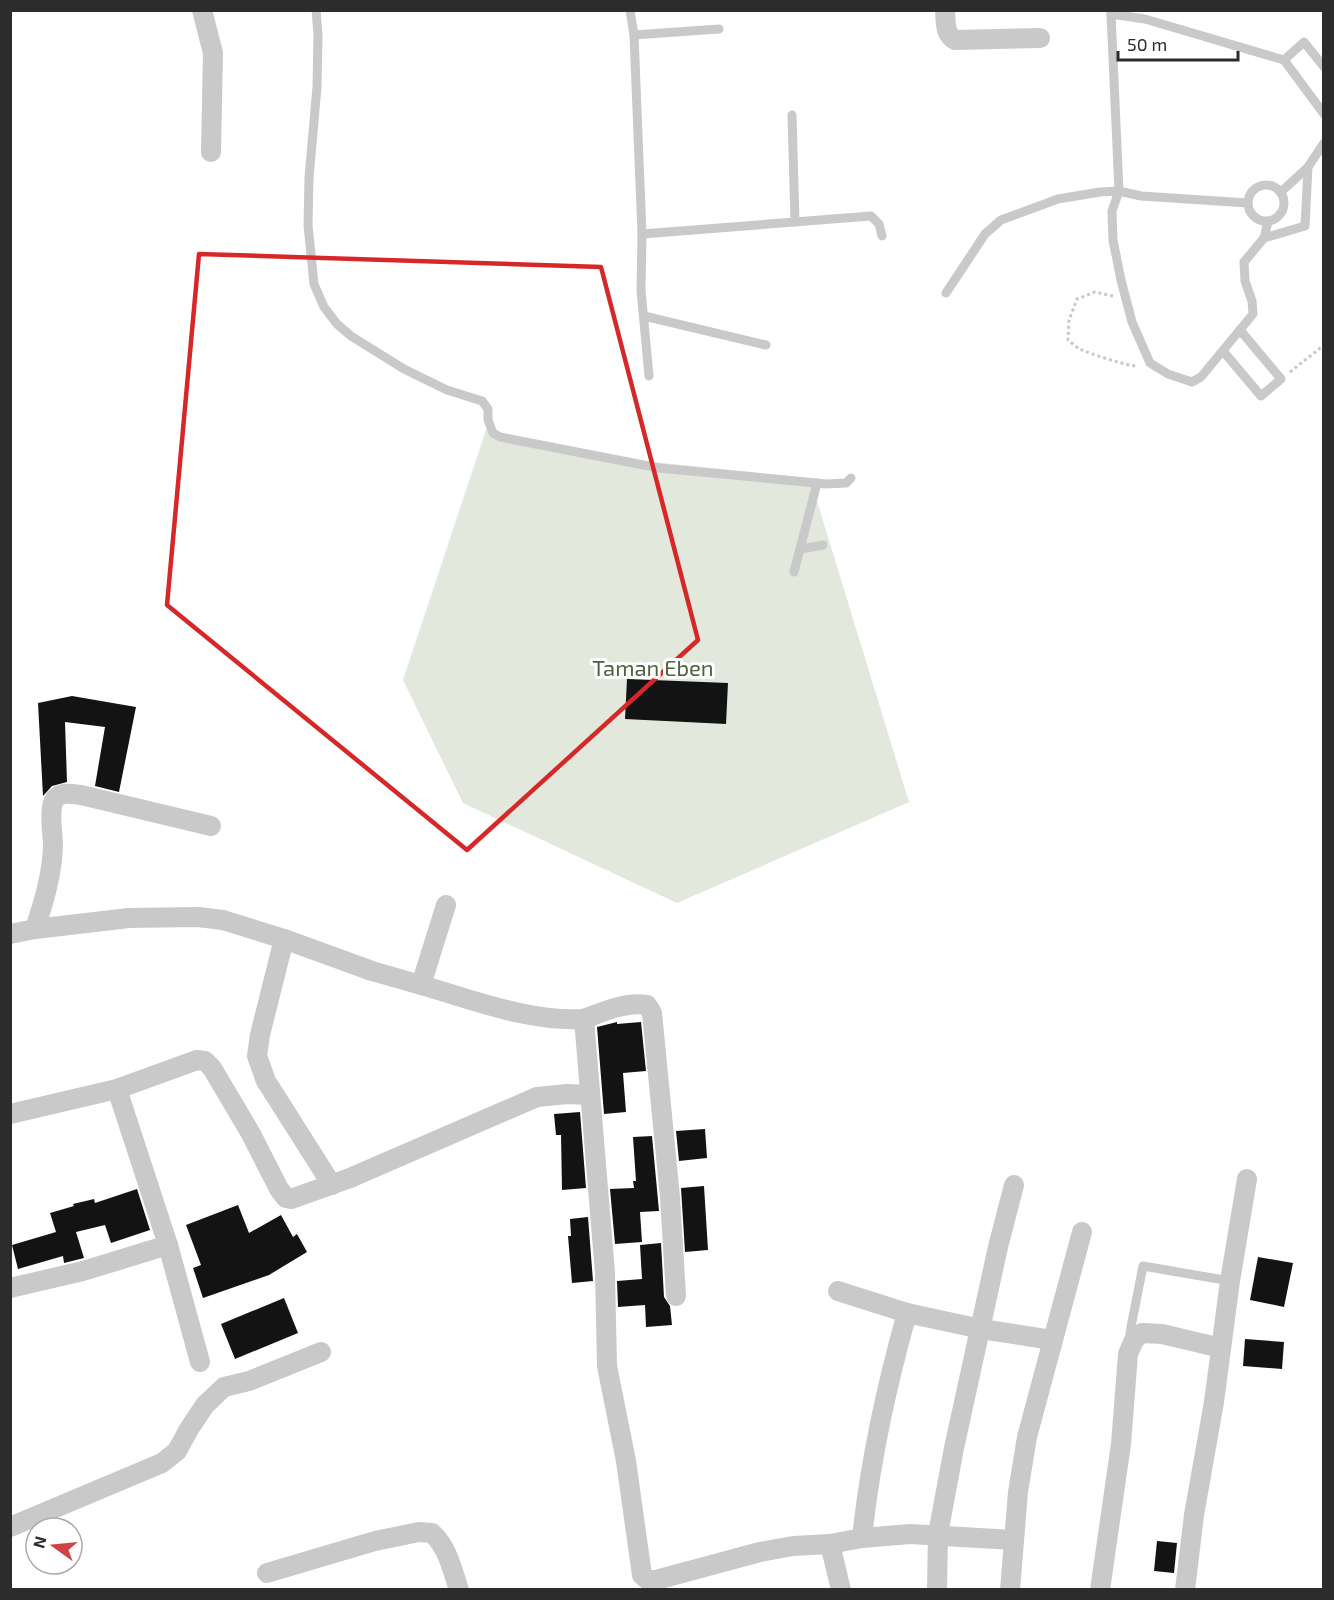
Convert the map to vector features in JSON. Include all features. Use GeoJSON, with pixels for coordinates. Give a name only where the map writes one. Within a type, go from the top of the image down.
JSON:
{"type":"FeatureCollection","features":[{"type":"Feature","properties":{"kind":"street"},"geometry":{"type":"LineString","coordinates":[[202,10],[213,53],[211,152]]}},
{"type":"Feature","properties":{"kind":"street"},"geometry":{"type":"LineString","coordinates":[[945,10],[947,31],[955,40],[1040,38]]}},
{"type":"Feature","properties":{"kind":"street"},"geometry":{"type":"LineString","coordinates":[[35,929],[51,873],[52,803],[56,797],[62,794],[81,795],[210,826]]}},
{"type":"Feature","properties":{"kind":"street"},"geometry":{"type":"LineString","coordinates":[[422,985],[446,905]]}},
{"type":"Feature","properties":{"kind":"street"},"geometry":{"type":"LineString","coordinates":[[10,934],[129,918],[198,917],[223,920],[372,971],[531,1016],[558,1020],[584,1019],[601,1012],[638,1004],[647,1005],[652,1013],[669,1186],[676,1296]]}},
{"type":"Feature","properties":{"kind":"street"},"geometry":{"type":"LineString","coordinates":[[284,939],[257,1056],[266,1081],[332,1185]]}},
{"type":"Feature","properties":{"kind":"street"},"geometry":{"type":"LineString","coordinates":[[584,1019],[605,1273],[607,1366],[626,1461],[642,1575],[648,1580],[656,1580],[760,1552],[862,1538],[938,1534],[1013,1540]]}},
{"type":"Feature","properties":{"kind":"street"},"geometry":{"type":"LineString","coordinates":[[10,1114],[117,1089],[197,1060],[205,1061],[212,1068],[251,1134],[279,1190],[286,1197],[299,1197],[537,1097],[590,1095]]}},
{"type":"Feature","properties":{"kind":"street"},"geometry":{"type":"LineString","coordinates":[[117,1089],[168,1245],[200,1362]]}},
{"type":"Feature","properties":{"kind":"street"},"geometry":{"type":"LineString","coordinates":[[1185,1590],[1194,1515],[1214,1402],[1230,1281],[1247,1179]]}},
{"type":"Feature","properties":{"kind":"street"},"geometry":{"type":"LineString","coordinates":[[937,1590],[938,1534],[954,1448],[998,1247],[1014,1185]]}},
{"type":"Feature","properties":{"kind":"street"},"geometry":{"type":"LineString","coordinates":[[1010,1590],[1018,1492],[1027,1437],[1082,1232]]}},
{"type":"Feature","properties":{"kind":"street"},"geometry":{"type":"LineString","coordinates":[[10,1288],[83,1271],[168,1245]]}},
{"type":"Feature","properties":{"kind":"street"},"geometry":{"type":"LineString","coordinates":[[838,1291],[907,1313],[981,1329],[1052,1340]]}},
{"type":"Feature","properties":{"kind":"street"},"geometry":{"type":"LineString","coordinates":[[862,1538],[879,1419],[907,1313]]}},
{"type":"Feature","properties":{"kind":"street"},"geometry":{"type":"LineString","coordinates":[[1100,1590],[1121,1444],[1128,1354],[1134,1340],[1142,1333],[1162,1334],[1221,1348]]}},
{"type":"Feature","properties":{"kind":"street"},"geometry":{"type":"LineString","coordinates":[[10,1527],[162,1463],[177,1451],[205,1405],[224,1387],[249,1381],[321,1352]]}},
{"type":"Feature","properties":{"kind":"street"},"geometry":{"type":"LineString","coordinates":[[267,1573],[375,1541],[419,1532],[432,1533],[440,1540],[446,1552],[459,1590]]}},
{"type":"Feature","properties":{"kind":"street"},"geometry":{"type":"LineString","coordinates":[[830,1544],[841,1590]]}},
{"type":"Feature","properties":{"kind":"lane"},"geometry":{"type":"LineString","coordinates":[[316,10],[317,87],[309,178],[308,225],[314,284],[324,308],[337,324],[351,336],[404,369],[447,390],[482,401],[488,409],[488,420],[493,433],[500,437],[659,468],[817,483],[846,483],[851,478]]}},
{"type":"Feature","properties":{"kind":"lane"},"geometry":{"type":"LineString","coordinates":[[630,10],[634,35],[642,234],[641,290],[649,376]]}},
{"type":"Feature","properties":{"kind":"lane"},"geometry":{"type":"LineString","coordinates":[[1268,222],[1264,238],[1244,262],[1245,281],[1252,301],[1253,314],[1223,351],[1201,377],[1192,382],[1168,374],[1150,363],[1132,322],[1113,240],[1112,212],[1119,191],[1111,12],[1145,19],[1284,60],[1323,114]]}},
{"type":"Feature","properties":{"kind":"lane"},"geometry":{"type":"LineString","coordinates":[[634,35],[719,29]]}},
{"type":"Feature","properties":{"kind":"lane"},"geometry":{"type":"LineString","coordinates":[[1284,60],[1304,42],[1323,67]]}},
{"type":"Feature","properties":{"kind":"lane"},"geometry":{"type":"LineString","coordinates":[[792,115],[795,222]]}},
{"type":"Feature","properties":{"kind":"lane"},"geometry":{"type":"LineString","coordinates":[[1281,192],[1320,156],[1323,143]]}},
{"type":"Feature","properties":{"kind":"lane"},"geometry":{"type":"LineString","coordinates":[[1264,238],[1305,226],[1308,167]]}},
{"type":"Feature","properties":{"kind":"lane"},"geometry":{"type":"LineString","coordinates":[[1264,185],[1281,192],[1283,210],[1279,216],[1268,222],[1262,221],[1251,215],[1248,203],[1253,191],[1264,185]]}},
{"type":"Feature","properties":{"kind":"lane"},"geometry":{"type":"LineString","coordinates":[[946,293],[985,234],[1001,220],[1058,199],[1119,191],[1141,196],[1248,203]]}},
{"type":"Feature","properties":{"kind":"lane"},"geometry":{"type":"LineString","coordinates":[[642,234],[870,216],[879,224],[882,236]]}},
{"type":"Feature","properties":{"kind":"lane"},"geometry":{"type":"LineString","coordinates":[[644,316],[766,345]]}},
{"type":"Feature","properties":{"kind":"lane"},"geometry":{"type":"LineString","coordinates":[[1223,351],[1261,396],[1281,379],[1240,330]]}},
{"type":"Feature","properties":{"kind":"lane"},"geometry":{"type":"LineString","coordinates":[[794,572],[817,483]]}},
{"type":"Feature","properties":{"kind":"lane"},"geometry":{"type":"LineString","coordinates":[[801,549],[823,545]]}},
{"type":"Feature","properties":{"kind":"lane"},"geometry":{"type":"LineString","coordinates":[[1134,1340],[1130,1335],[1143,1266],[1230,1281]]}},
{"type":"Feature","properties":{"kind":"path"},"geometry":{"type":"LineString","coordinates":[[1126,299],[1095,292],[1077,299],[1069,320],[1068,340],[1082,350],[1108,357],[1131,367],[1150,363]]}},
{"type":"Feature","properties":{"kind":"path"},"geometry":{"type":"LineString","coordinates":[[1281,379],[1323,345]]}},
{"type":"Feature","properties":{"kind":"highlighted area"},"geometry":{"type":"Polygon","coordinates":[[[199,254],[601,267],[698,640],[467,850],[167,605],[199,254]]]}},
{"type":"Feature","properties":{"kind":"green space","name":"Taman Eben"},"geometry":{"type":"Polygon","coordinates":[[[486,430],[613,458],[810,478],[909,802],[677,903],[463,803],[403,680],[486,430]]]}},
{"type":"Feature","properties":{"kind":"building"},"geometry":{"type":"Polygon","coordinates":[[[627,679],[728,683],[726,724],[625,719],[627,679]]]}},
{"type":"Feature","properties":{"kind":"building"},"geometry":{"type":"Polygon","coordinates":[[[72,696],[136,707],[119,792],[95,786],[105,727],[65,722],[67,782],[52,786],[43,796],[38,703],[72,696]]]}},
{"type":"Feature","properties":{"kind":"building"},"geometry":{"type":"Polygon","coordinates":[[[617,1022],[617,1024],[641,1022],[646,1071],[623,1073],[626,1112],[604,1114],[597,1027],[617,1022]]]}},
{"type":"Feature","properties":{"kind":"building"},"geometry":{"type":"Polygon","coordinates":[[[580,1112],[586,1188],[562,1190],[561,1135],[556,1135],[554,1114],[580,1112]]]}},
{"type":"Feature","properties":{"kind":"building"},"geometry":{"type":"Polygon","coordinates":[[[705,1129],[707,1158],[679,1161],[676,1131],[705,1129]]]}},
{"type":"Feature","properties":{"kind":"building"},"geometry":{"type":"Polygon","coordinates":[[[652,1136],[659,1211],[640,1212],[642,1242],[615,1244],[610,1189],[634,1188],[633,1181],[636,1181],[633,1137],[652,1136]]]}},
{"type":"Feature","properties":{"kind":"building"},"geometry":{"type":"Polygon","coordinates":[[[704,1186],[708,1250],[685,1252],[681,1188],[704,1186]]]}},
{"type":"Feature","properties":{"kind":"building"},"geometry":{"type":"Polygon","coordinates":[[[137,1189],[150,1230],[111,1243],[105,1225],[76,1232],[84,1258],[64,1263],[63,1256],[18,1269],[12,1245],[56,1232],[50,1213],[74,1206],[73,1204],[94,1199],[95,1203],[137,1189]]]}},
{"type":"Feature","properties":{"kind":"building"},"geometry":{"type":"Polygon","coordinates":[[[238,1205],[249,1233],[281,1215],[293,1237],[297,1234],[307,1252],[269,1275],[203,1298],[193,1268],[201,1265],[186,1225],[238,1205]]]}},
{"type":"Feature","properties":{"kind":"building"},"geometry":{"type":"Polygon","coordinates":[[[588,1217],[593,1281],[572,1283],[568,1236],[571,1236],[570,1219],[588,1217]]]}},
{"type":"Feature","properties":{"kind":"building"},"geometry":{"type":"Polygon","coordinates":[[[661,1243],[664,1297],[670,1306],[672,1325],[646,1327],[645,1305],[618,1307],[617,1281],[642,1279],[640,1245],[661,1243]]]}},
{"type":"Feature","properties":{"kind":"building"},"geometry":{"type":"Polygon","coordinates":[[[1258,1257],[1293,1263],[1284,1307],[1250,1300],[1258,1257]]]}},
{"type":"Feature","properties":{"kind":"building"},"geometry":{"type":"Polygon","coordinates":[[[284,1298],[298,1333],[235,1359],[221,1324],[284,1298]]]}},
{"type":"Feature","properties":{"kind":"building"},"geometry":{"type":"Polygon","coordinates":[[[1245,1339],[1284,1342],[1282,1369],[1243,1366],[1245,1339]]]}},
{"type":"Feature","properties":{"kind":"building"},"geometry":{"type":"Polygon","coordinates":[[[1157,1541],[1177,1543],[1174,1573],[1154,1571],[1157,1541]]]}}]}
